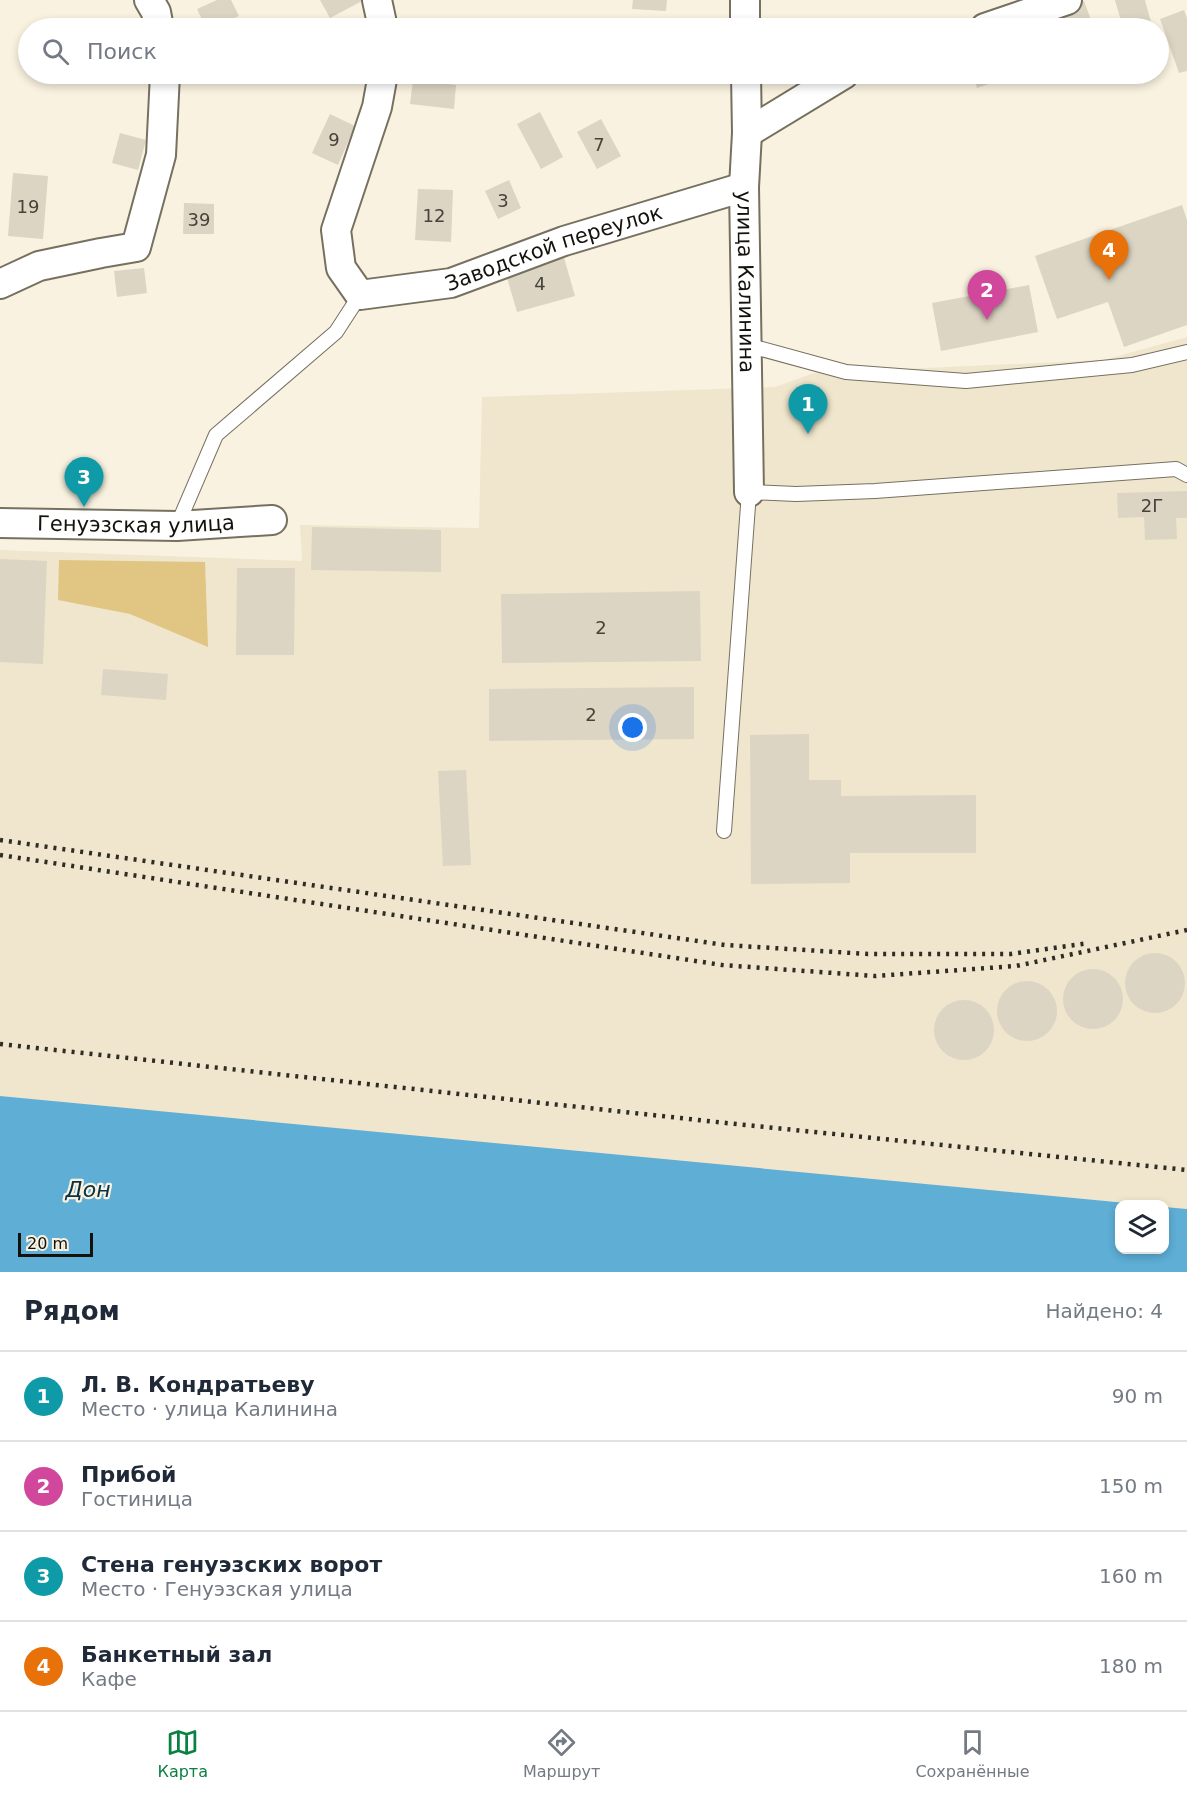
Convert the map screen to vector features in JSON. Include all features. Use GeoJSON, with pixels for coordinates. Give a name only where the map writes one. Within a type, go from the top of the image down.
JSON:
{"type":"FeatureCollection","features":[{"type":"Feature","properties":{"kind":"street"},"geometry":{"type":"LineString","coordinates":[[149,0],[157,18]]}},
{"type":"Feature","properties":{"kind":"street"},"geometry":{"type":"LineString","coordinates":[[377,0],[381,18]]}},
{"type":"Feature","properties":{"kind":"street"},"geometry":{"type":"LineString","coordinates":[[745,0],[745,18]]}},
{"type":"Feature","properties":{"kind":"street"},"geometry":{"type":"LineString","coordinates":[[1014,18],[1067,0]]}},
{"type":"Feature","properties":{"kind":"street"},"geometry":{"type":"LineString","coordinates":[[0,284],[39,266],[101,252],[136,248],[161,155],[165,84]]}},
{"type":"Feature","properties":{"kind":"street"},"geometry":{"type":"LineString","coordinates":[[360,295],[341,268],[336,230],[377,107],[382,84]]}},
{"type":"Feature","properties":{"kind":"street","name":"улица Калинина"},"geometry":{"type":"LineString","coordinates":[[746,84],[747,133],[744,187],[749,492]]}},
{"type":"Feature","properties":{"kind":"street"},"geometry":{"type":"LineString","coordinates":[[747,133],[828,84]]}},
{"type":"Feature","properties":{"kind":"street","name":"Заводской переулок"},"geometry":{"type":"LineString","coordinates":[[360,295],[451,284],[564,241],[744,187]]}},
{"type":"Feature","properties":{"kind":"street","name":"Генуэзская улица"},"geometry":{"type":"LineString","coordinates":[[0,523],[177,526],[272,520]]}},
{"type":"Feature","properties":{"kind":"lane"},"geometry":{"type":"LineString","coordinates":[[177,526],[216,435],[336,333],[360,295]]}},
{"type":"Feature","properties":{"kind":"lane"},"geometry":{"type":"LineString","coordinates":[[747,345],[846,372],[966,381],[1131,365],[1187,352]]}},
{"type":"Feature","properties":{"kind":"lane"},"geometry":{"type":"LineString","coordinates":[[724,831],[749,492],[796,494],[875,491],[1176,468],[1187,475]]}},
{"type":"Feature","properties":{"kind":"shaded area"},"geometry":{"type":"Polygon","coordinates":[[[1187,337],[1187,1209],[1169,1207],[1169,1200],[1115,1200],[1115,1202],[0,1096],[0,550],[302,561],[300,525],[479,528],[482,397],[775,387],[814,373],[1104,360],[1187,337]]]}},
{"type":"Feature","properties":{"kind":"shaded area"},"geometry":{"type":"Polygon","coordinates":[[[59,560],[205,562],[208,647],[130,614],[58,600],[59,560]]]}},
{"type":"Feature","properties":{"kind":"water","name":"Дон"},"geometry":{"type":"Polygon","coordinates":[[[0,1096],[1115,1202],[1115,1254],[1169,1254],[1169,1207],[1187,1209],[1187,1272],[0,1272],[0,1096]]]}},
{"type":"Feature","properties":{"kind":"building"},"geometry":{"type":"Polygon","coordinates":[[[217,0],[231,0],[239,16],[201,18],[197,9],[217,0]]]}},
{"type":"Feature","properties":{"kind":"building"},"geometry":{"type":"Polygon","coordinates":[[[320,0],[364,0],[330,18],[320,0]]]}},
{"type":"Feature","properties":{"kind":"building"},"geometry":{"type":"Polygon","coordinates":[[[633,0],[667,0],[666,11],[632,9],[633,0]]]}},
{"type":"Feature","properties":{"kind":"building"},"geometry":{"type":"Polygon","coordinates":[[[1115,0],[1145,0],[1150,18],[1120,18],[1115,0]]]}},
{"type":"Feature","properties":{"kind":"building"},"geometry":{"type":"Polygon","coordinates":[[[1084,1],[1090,18],[1053,18],[1051,13],[1084,1]]]}},
{"type":"Feature","properties":{"kind":"building"},"geometry":{"type":"Polygon","coordinates":[[[1184,10],[1187,18],[1187,71],[1179,73],[1169,45],[1169,18],[1163,18],[1184,10]]]}},
{"type":"Feature","properties":{"kind":"building"},"geometry":{"type":"Polygon","coordinates":[[[412,84],[456,85],[454,109],[410,104],[412,84]]]}},
{"type":"Feature","properties":{"kind":"building"},"geometry":{"type":"Polygon","coordinates":[[[976,84],[989,84],[977,88],[976,84]]]}},
{"type":"Feature","properties":{"kind":"building"},"geometry":{"type":"Polygon","coordinates":[[[540,112],[563,157],[541,169],[517,124],[540,112]]]}},
{"type":"Feature","properties":{"kind":"building"},"geometry":{"type":"Polygon","coordinates":[[[330,114],[355,126],[338,165],[312,153],[330,114]]]}},
{"type":"Feature","properties":{"kind":"building"},"geometry":{"type":"Polygon","coordinates":[[[601,119],[621,156],[597,169],[577,132],[601,119]]]}},
{"type":"Feature","properties":{"kind":"building"},"geometry":{"type":"Polygon","coordinates":[[[120,133],[146,140],[138,170],[112,163],[120,133]]]}},
{"type":"Feature","properties":{"kind":"building"},"geometry":{"type":"Polygon","coordinates":[[[13,173],[48,176],[43,239],[8,236],[13,173]]]}},
{"type":"Feature","properties":{"kind":"building"},"geometry":{"type":"Polygon","coordinates":[[[509,180],[521,208],[498,219],[485,191],[509,180]]]}},
{"type":"Feature","properties":{"kind":"building"},"geometry":{"type":"Polygon","coordinates":[[[418,189],[453,190],[451,242],[415,240],[418,189]]]}},
{"type":"Feature","properties":{"kind":"building"},"geometry":{"type":"Polygon","coordinates":[[[184,203],[214,204],[214,234],[183,234],[184,203]]]}},
{"type":"Feature","properties":{"kind":"building"},"geometry":{"type":"Polygon","coordinates":[[[1182,205],[1187,220],[1187,325],[1124,347],[1108,302],[1057,319],[1035,256],[1182,205]]]}},
{"type":"Feature","properties":{"kind":"building"},"geometry":{"type":"Polygon","coordinates":[[[563,254],[575,296],[517,312],[505,271],[563,254]]]}},
{"type":"Feature","properties":{"kind":"building"},"geometry":{"type":"Polygon","coordinates":[[[144,268],[147,293],[117,297],[114,271],[144,268]]]}},
{"type":"Feature","properties":{"kind":"building"},"geometry":{"type":"Polygon","coordinates":[[[1029,285],[1038,332],[941,351],[932,303],[1029,285]]]}},
{"type":"Feature","properties":{"kind":"building"},"geometry":{"type":"Polygon","coordinates":[[[1187,491],[1187,518],[1176,518],[1177,539],[1145,540],[1144,517],[1118,518],[1117,493],[1187,491]]]}},
{"type":"Feature","properties":{"kind":"building"},"geometry":{"type":"Polygon","coordinates":[[[312,527],[441,530],[441,572],[311,570],[312,527]]]}},
{"type":"Feature","properties":{"kind":"building"},"geometry":{"type":"Polygon","coordinates":[[[0,559],[47,561],[43,664],[0,662],[0,559]]]}},
{"type":"Feature","properties":{"kind":"building"},"geometry":{"type":"Polygon","coordinates":[[[237,568],[295,568],[294,655],[236,655],[237,568]]]}},
{"type":"Feature","properties":{"kind":"building"},"geometry":{"type":"Polygon","coordinates":[[[700,591],[701,661],[502,663],[501,594],[700,591]]]}},
{"type":"Feature","properties":{"kind":"building"},"geometry":{"type":"Polygon","coordinates":[[[103,669],[168,674],[166,700],[101,695],[103,669]]]}},
{"type":"Feature","properties":{"kind":"building"},"geometry":{"type":"Polygon","coordinates":[[[694,687],[694,739],[489,741],[489,689],[694,687]]]}},
{"type":"Feature","properties":{"kind":"building"},"geometry":{"type":"Polygon","coordinates":[[[809,734],[809,780],[841,780],[841,796],[976,795],[976,853],[850,853],[850,883],[751,884],[750,735],[809,734]]]}},
{"type":"Feature","properties":{"kind":"building"},"geometry":{"type":"Polygon","coordinates":[[[466,770],[471,865],[443,866],[438,771],[466,770]]]}},
{"type":"Feature","properties":{"kind":"building"},"geometry":{"type":"Polygon","coordinates":[[[1149,953],[1161,953],[1172,958],[1180,966],[1185,983],[1183,995],[1172,1008],[1161,1013],[1149,1013],[1138,1008],[1130,1000],[1125,989],[1125,977],[1130,966],[1138,958],[1149,953]]]}},
{"type":"Feature","properties":{"kind":"building"},"geometry":{"type":"Polygon","coordinates":[[[1087,969],[1099,969],[1110,974],[1118,982],[1123,999],[1121,1011],[1110,1024],[1099,1029],[1087,1029],[1076,1024],[1068,1016],[1063,1005],[1063,993],[1068,982],[1076,974],[1087,969]]]}},
{"type":"Feature","properties":{"kind":"building"},"geometry":{"type":"Polygon","coordinates":[[[1021,981],[1033,981],[1044,986],[1052,994],[1057,1011],[1055,1023],[1044,1036],[1033,1041],[1021,1041],[1010,1036],[1002,1028],[997,1017],[997,1005],[1002,994],[1010,986],[1021,981]]]}},
{"type":"Feature","properties":{"kind":"building"},"geometry":{"type":"Polygon","coordinates":[[[958,1000],[970,1000],[981,1005],[989,1013],[994,1030],[992,1042],[981,1055],[970,1060],[958,1060],[947,1055],[939,1047],[934,1036],[934,1024],[939,1013],[947,1005],[958,1000]]]}},
{"type":"Feature","properties":{"kind":"railway"},"geometry":{"type":"LineString","coordinates":[[0,840],[725,945],[868,954],[1011,954],[1089,943]]}},
{"type":"Feature","properties":{"kind":"railway"},"geometry":{"type":"LineString","coordinates":[[0,855],[722,965],[875,976],[1016,966],[1187,930]]}},
{"type":"Feature","properties":{"kind":"railway"},"geometry":{"type":"LineString","coordinates":[[0,1044],[726,1123],[1187,1170]]}},
{"type":"Feature","properties":{"kind":"place","name":"Банкетный зал"},"geometry":{"type":"Point","coordinates":[1109,280]}},
{"type":"Feature","properties":{"kind":"place","name":"Прибой"},"geometry":{"type":"Point","coordinates":[987,320]}},
{"type":"Feature","properties":{"kind":"place","name":"Л. В. Кондратьеву"},"geometry":{"type":"Point","coordinates":[808,434]}},
{"type":"Feature","properties":{"kind":"place","name":"Стена генуэзских ворот"},"geometry":{"type":"Point","coordinates":[84,507]}}]}
